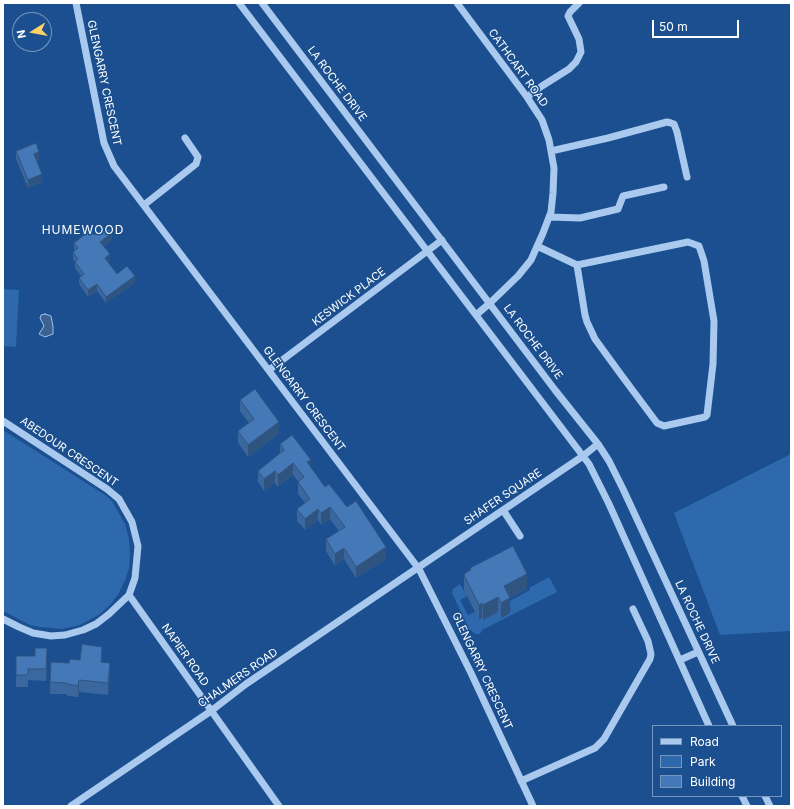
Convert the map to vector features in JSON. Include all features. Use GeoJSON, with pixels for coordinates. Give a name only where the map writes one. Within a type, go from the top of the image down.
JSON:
{"type":"FeatureCollection","features":[{"type":"Feature","properties":{"kind":"street","name":"GLENGARRY CRESCENT"},"geometry":{"type":"LineString","coordinates":[[76,3],[104,143],[114,166],[419,568],[471,673],[533,806]]}},
{"type":"Feature","properties":{"kind":"street"},"geometry":{"type":"LineString","coordinates":[[239,3],[583,456],[609,504],[710,725]]}},
{"type":"Feature","properties":{"kind":"street","name":"LA ROCHE DRIVE"},"geometry":{"type":"LineString","coordinates":[[262,3],[555,390],[598,444],[609,461],[623,489],[733,725]]}},
{"type":"Feature","properties":{"kind":"street","name":"CATHCART ROAD"},"geometry":{"type":"LineString","coordinates":[[457,3],[527,96],[542,120],[549,140],[554,168],[554,193],[549,217],[531,260],[518,276],[490,304],[476,315]]}},
{"type":"Feature","properties":{"kind":"street"},"geometry":{"type":"LineString","coordinates":[[527,96],[569,69],[576,62],[580,52],[579,39],[568,16],[579,3]]}},
{"type":"Feature","properties":{"kind":"street"},"geometry":{"type":"LineString","coordinates":[[551,151],[602,140],[668,122],[674,124],[677,132],[687,177]]}},
{"type":"Feature","properties":{"kind":"street"},"geometry":{"type":"LineString","coordinates":[[144,205],[196,164],[198,157],[186,138]]}},
{"type":"Feature","properties":{"kind":"street"},"geometry":{"type":"LineString","coordinates":[[549,217],[580,218],[618,209],[623,196],[664,187]]}},
{"type":"Feature","properties":{"kind":"street","name":"KESWICK PLACE"},"geometry":{"type":"LineString","coordinates":[[269,370],[442,240]]}},
{"type":"Feature","properties":{"kind":"street"},"geometry":{"type":"LineString","coordinates":[[537,246],[577,265],[688,242],[699,246],[704,261],[714,321],[713,364],[707,415],[705,417],[664,426],[657,423],[592,333],[585,315],[577,265]]}},
{"type":"Feature","properties":{"kind":"street","name":"ABEDOUR CRESCENT"},"geometry":{"type":"LineString","coordinates":[[3,421],[107,489],[119,499],[132,522],[138,546],[135,578],[129,595],[96,624],[83,630],[65,635],[51,636],[33,633],[3,619]]}},
{"type":"Feature","properties":{"kind":"street","name":"SHAFER SQUARE"},"geometry":{"type":"LineString","coordinates":[[419,568],[583,456],[598,444]]}},
{"type":"Feature","properties":{"kind":"street"},"geometry":{"type":"LineString","coordinates":[[503,510],[520,536]]}},
{"type":"Feature","properties":{"kind":"street","name":"CHALMERS ROAD"},"geometry":{"type":"LineString","coordinates":[[71,806],[212,711],[246,684],[419,568]]}},
{"type":"Feature","properties":{"kind":"street","name":"NAPIER ROAD"},"geometry":{"type":"LineString","coordinates":[[129,595],[279,806]]}},
{"type":"Feature","properties":{"kind":"street"},"geometry":{"type":"LineString","coordinates":[[522,781],[595,748],[604,739],[650,659],[651,654],[648,641],[632,609]]}},
{"type":"Feature","properties":{"kind":"street"},"geometry":{"type":"LineString","coordinates":[[680,660],[698,652]]}},
{"type":"Feature","properties":{"kind":"street"},"geometry":{"type":"LineString","coordinates":[[742,797],[747,806]]}},
{"type":"Feature","properties":{"kind":"street"},"geometry":{"type":"LineString","coordinates":[[766,797],[770,806]]}},
{"type":"Feature","properties":{"kind":"green space"},"geometry":{"type":"Polygon","coordinates":[[[3,289],[19,290],[16,347],[3,346],[3,289]]]}},
{"type":"Feature","properties":{"kind":"green space"},"geometry":{"type":"Polygon","coordinates":[[[3,430],[105,495],[112,501],[125,524],[129,539],[130,555],[129,569],[125,580],[119,593],[110,605],[100,614],[80,625],[62,629],[40,627],[30,625],[3,611],[3,430]]]}},
{"type":"Feature","properties":{"kind":"green space"},"geometry":{"type":"Polygon","coordinates":[[[791,454],[791,631],[720,635],[674,513],[791,454]]]}},
{"type":"Feature","properties":{"kind":"green space"},"geometry":{"type":"Polygon","coordinates":[[[549,577],[557,592],[482,630],[480,634],[476,634],[469,629],[452,593],[453,589],[460,584],[467,596],[460,600],[468,615],[475,612],[479,619],[511,609],[508,602],[530,590],[529,588],[549,577]]]}},
{"type":"Feature","properties":{"kind":"shaded area"},"geometry":{"type":"Polygon","coordinates":[[[45,314],[51,316],[53,334],[45,337],[39,334],[44,326],[40,318],[41,315],[45,314]]]}},
{"type":"Feature","properties":{"kind":"building"},"geometry":{"type":"Polygon","coordinates":[[[36,143],[39,152],[34,154],[42,174],[28,180],[16,151],[36,143]]]}},
{"type":"Feature","properties":{"kind":"building"},"geometry":{"type":"Polygon","coordinates":[[[106,226],[112,233],[100,242],[110,254],[105,258],[117,274],[127,266],[135,276],[106,297],[97,284],[88,290],[79,278],[84,274],[75,262],[78,259],[73,252],[78,248],[74,243],[90,230],[94,235],[106,226]]]}},
{"type":"Feature","properties":{"kind":"building"},"geometry":{"type":"Polygon","coordinates":[[[255,389],[279,422],[248,445],[238,431],[254,419],[240,400],[255,389]]]}},
{"type":"Feature","properties":{"kind":"building"},"geometry":{"type":"Polygon","coordinates":[[[292,435],[311,460],[307,462],[325,487],[329,484],[347,507],[356,501],[386,547],[356,567],[344,548],[335,554],[326,539],[345,527],[330,507],[321,513],[318,509],[305,519],[297,509],[310,499],[298,482],[304,477],[293,463],[278,475],[275,471],[264,479],[258,471],[284,450],[280,444],[292,435]]]}},
{"type":"Feature","properties":{"kind":"building"},"geometry":{"type":"Polygon","coordinates":[[[513,546],[527,574],[504,586],[510,598],[501,603],[498,597],[483,605],[482,603],[479,605],[464,575],[465,573],[471,570],[470,568],[513,546]]]}},
{"type":"Feature","properties":{"kind":"building"},"geometry":{"type":"Polygon","coordinates":[[[82,644],[102,647],[101,662],[110,663],[108,683],[79,680],[78,686],[67,683],[50,682],[51,662],[69,663],[70,659],[80,660],[82,644]]]}},
{"type":"Feature","properties":{"kind":"building"},"geometry":{"type":"Polygon","coordinates":[[[35,648],[47,648],[46,669],[28,669],[28,675],[16,675],[16,656],[35,656],[35,648]]]}},
{"type":"Feature","properties":{"kind":"district","name":"HUMEWOOD"},"geometry":{"type":"Point","coordinates":[83,230]}}]}
